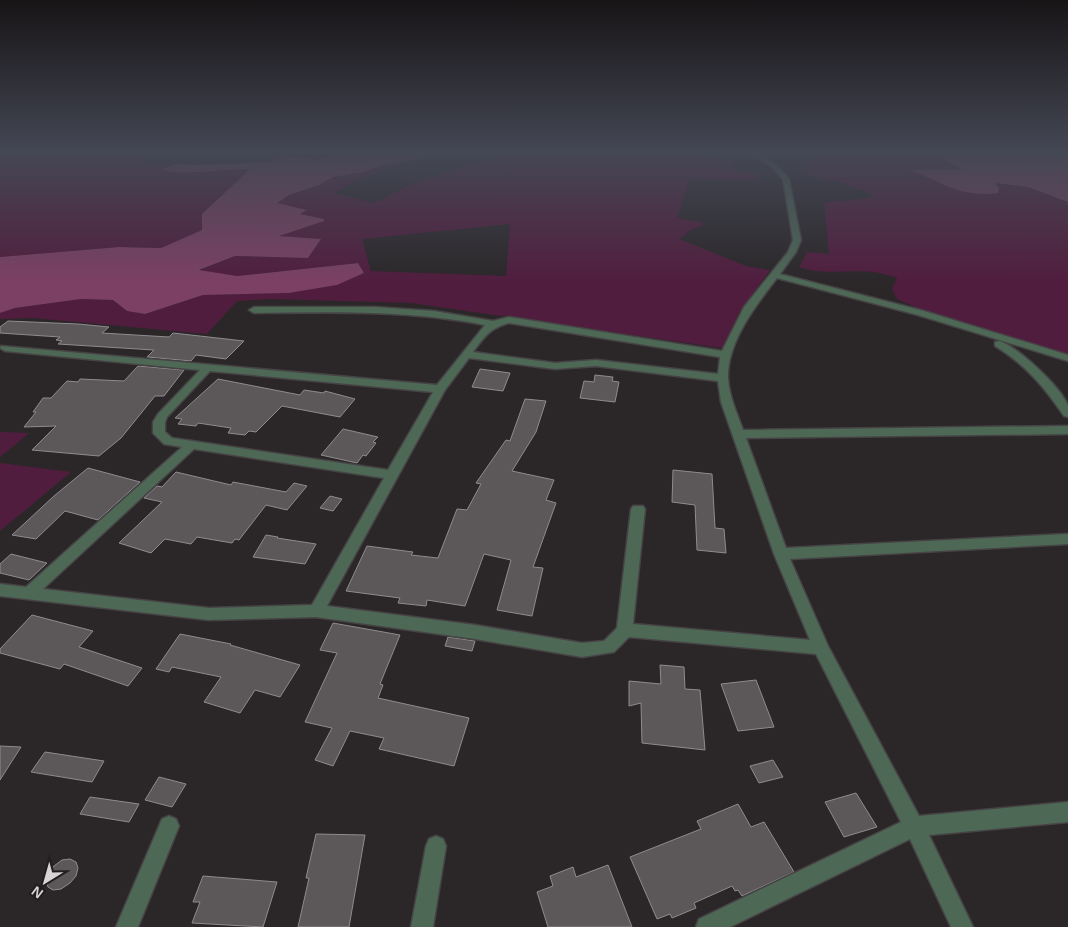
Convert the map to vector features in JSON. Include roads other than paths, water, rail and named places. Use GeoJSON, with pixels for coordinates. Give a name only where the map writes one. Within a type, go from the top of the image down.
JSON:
{"type":"FeatureCollection","features":[{"type":"Feature","properties":{"kind":"street"},"geometry":{"type":"LineString","coordinates":[[789,196],[797,240],[792,252],[749,307],[725,355],[723,378],[728,402],[781,554],[822,648],[914,826],[962,927]]}},
{"type":"Feature","properties":{"kind":"street"},"geometry":{"type":"LineString","coordinates":[[775,275],[921,313],[1068,358]]}},
{"type":"Feature","properties":{"kind":"street"},"geometry":{"type":"LineString","coordinates":[[254,310],[397,311],[450,314],[493,324]]}},
{"type":"Feature","properties":{"kind":"street"},"geometry":{"type":"LineString","coordinates":[[316,611],[440,389],[484,331],[493,324],[509,320],[725,355]]}},
{"type":"Feature","properties":{"kind":"street"},"geometry":{"type":"LineString","coordinates":[[973,330],[1009,349],[1029,364],[1045,381],[1068,414]]}},
{"type":"Feature","properties":{"kind":"street"},"geometry":{"type":"LineString","coordinates":[[5,348],[440,389]]}},
{"type":"Feature","properties":{"kind":"street"},"geometry":{"type":"LineString","coordinates":[[466,354],[555,366],[596,364],[723,378]]}},
{"type":"Feature","properties":{"kind":"street"},"geometry":{"type":"LineString","coordinates":[[207,368],[162,416],[159,422],[159,433],[168,441],[391,475]]}},
{"type":"Feature","properties":{"kind":"street"},"geometry":{"type":"LineString","coordinates":[[740,434],[1068,430]]}},
{"type":"Feature","properties":{"kind":"street"},"geometry":{"type":"LineString","coordinates":[[29,593],[191,446]]}},
{"type":"Feature","properties":{"kind":"street"},"geometry":{"type":"LineString","coordinates":[[0,590],[209,614],[316,611],[475,632],[582,650],[608,647],[620,638],[625,630],[638,509]]}},
{"type":"Feature","properties":{"kind":"street"},"geometry":{"type":"LineString","coordinates":[[781,554],[1068,538]]}},
{"type":"Feature","properties":{"kind":"street"},"geometry":{"type":"LineString","coordinates":[[625,630],[822,648]]}},
{"type":"Feature","properties":{"kind":"street"},"geometry":{"type":"LineString","coordinates":[[707,927],[914,826],[1068,812]]}},
{"type":"Feature","properties":{"kind":"street"},"geometry":{"type":"LineString","coordinates":[[127,927],[169,826]]}},
{"type":"Feature","properties":{"kind":"street"},"geometry":{"type":"LineString","coordinates":[[422,927],[436,846]]}}]}
